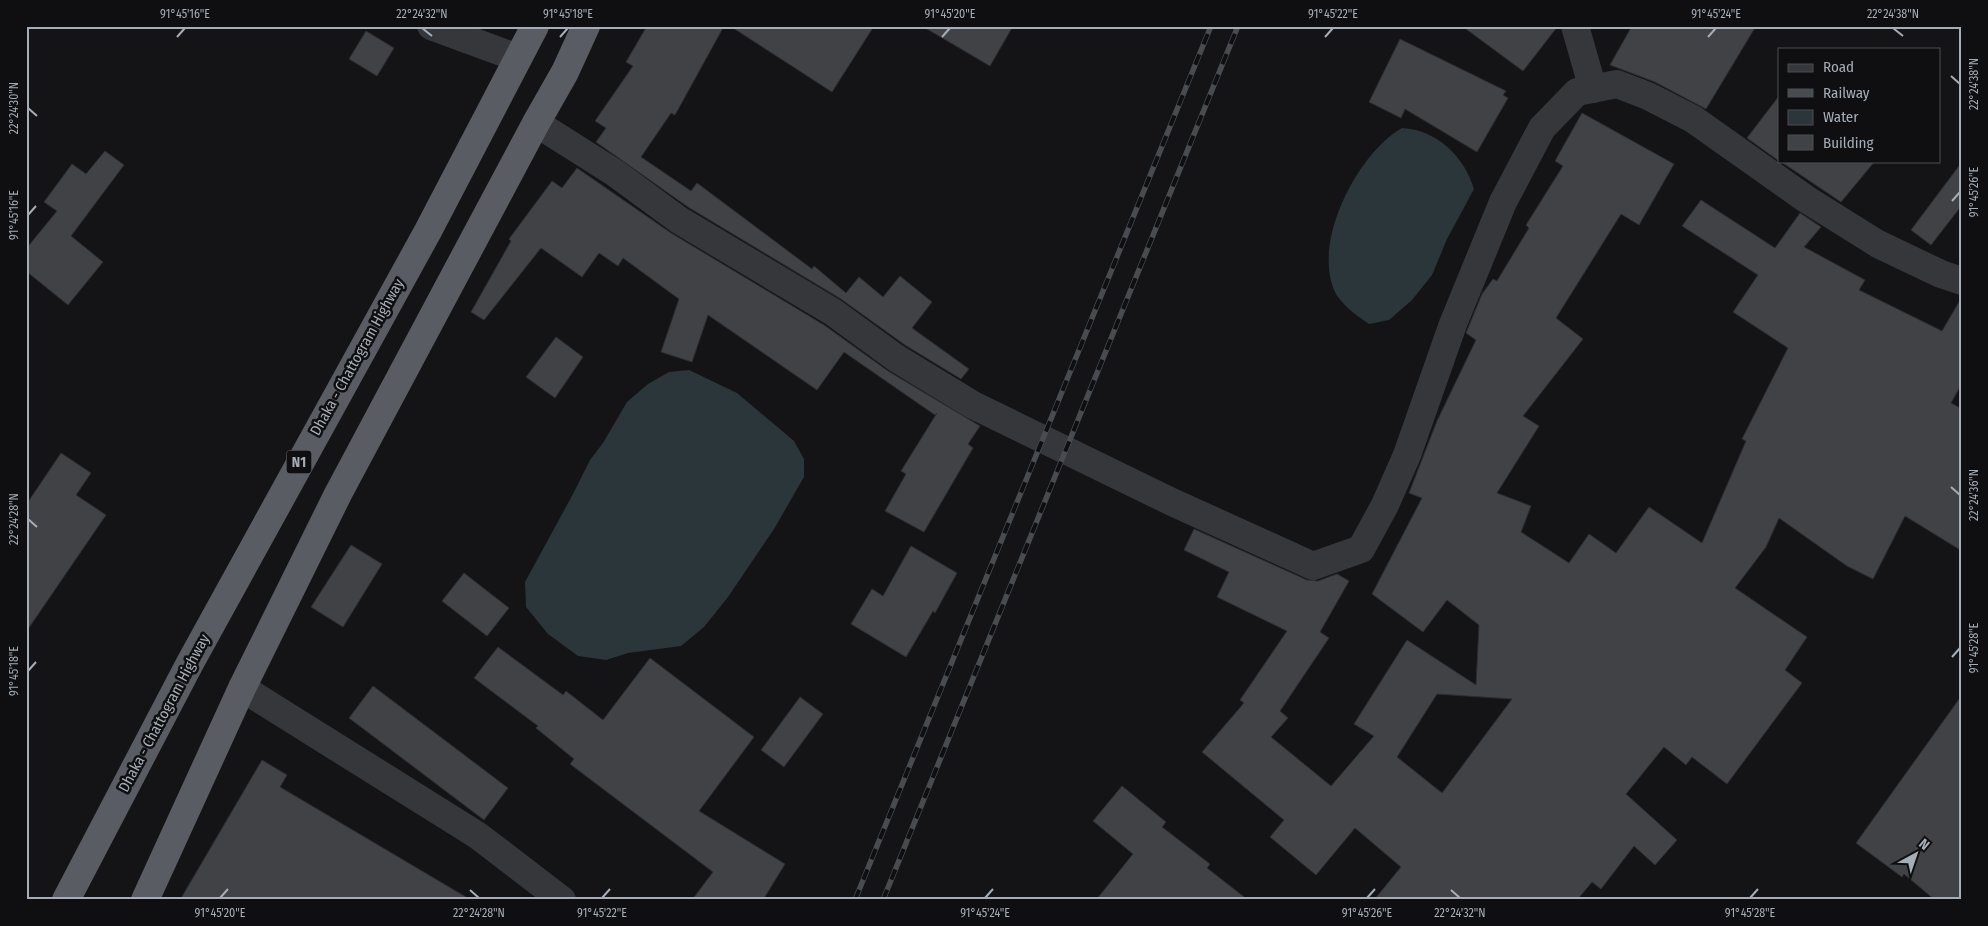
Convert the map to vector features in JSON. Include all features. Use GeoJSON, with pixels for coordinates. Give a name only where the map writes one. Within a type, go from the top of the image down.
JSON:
{"type":"FeatureCollection","features":[{"type":"Feature","properties":{"kind":"highway","name":"Dhaka - Chattogram Highway"},"geometry":{"type":"LineString","coordinates":[[66,900],[190,663],[428,231],[535,26]]}},
{"type":"Feature","properties":{"kind":"highway"},"geometry":{"type":"LineString","coordinates":[[145,900],[242,688],[338,494],[565,72],[586,26]]}},
{"type":"Feature","properties":{"kind":"street"},"geometry":{"type":"LineString","coordinates":[[431,26],[518,58]]}},
{"type":"Feature","properties":{"kind":"street"},"geometry":{"type":"LineString","coordinates":[[1575,26],[1594,89]]}},
{"type":"Feature","properties":{"kind":"street"},"geometry":{"type":"LineString","coordinates":[[536,123],[615,173],[679,220],[833,312],[896,358],[973,405],[1172,502],[1312,566],[1361,550],[1385,505],[1407,455],[1450,332],[1503,202],[1542,128],[1577,92],[1617,84],[1648,96],[1693,119],[1806,200],[1878,244],[1941,274],[1962,281]]}},
{"type":"Feature","properties":{"kind":"street"},"geometry":{"type":"LineString","coordinates":[[242,688],[477,835],[562,900]]}},
{"type":"Feature","properties":{"kind":"water"},"geometry":{"type":"Polygon","coordinates":[[[1402,128],[1415,130],[1438,139],[1456,156],[1474,189],[1447,239],[1432,275],[1412,300],[1389,320],[1369,324],[1345,305],[1334,290],[1329,270],[1330,247],[1335,223],[1356,177],[1370,157],[1386,140],[1402,128]]]}},
{"type":"Feature","properties":{"kind":"water"},"geometry":{"type":"Polygon","coordinates":[[[689,370],[737,393],[794,441],[804,459],[804,477],[774,529],[728,597],[704,627],[681,646],[628,653],[606,660],[578,656],[548,634],[526,607],[525,582],[590,460],[603,443],[627,402],[648,384],[669,372],[689,370]]]}},
{"type":"Feature","properties":{"kind":"building"},"geometry":{"type":"Polygon","coordinates":[[[647,26],[724,26],[675,115],[671,113],[641,157],[691,191],[697,183],[812,269],[814,266],[846,293],[859,277],[883,297],[900,276],[932,302],[912,328],[969,369],[961,379],[905,345],[841,299],[688,207],[596,142],[606,128],[595,121],[633,66],[626,62],[647,26]]]}},
{"type":"Feature","properties":{"kind":"building"},"geometry":{"type":"Polygon","coordinates":[[[730,26],[874,26],[832,92],[730,26]]]}},
{"type":"Feature","properties":{"kind":"building"},"geometry":{"type":"Polygon","coordinates":[[[922,26],[1013,26],[990,66],[922,26]]]}},
{"type":"Feature","properties":{"kind":"building"},"geometry":{"type":"Polygon","coordinates":[[[1462,26],[1558,26],[1523,71],[1462,26]]]}},
{"type":"Feature","properties":{"kind":"building"},"geometry":{"type":"Polygon","coordinates":[[[1632,26],[1756,26],[1706,109],[1655,82],[1610,65],[1632,26]]]}},
{"type":"Feature","properties":{"kind":"building"},"geometry":{"type":"Polygon","coordinates":[[[366,31],[394,48],[377,76],[349,59],[366,31]]]}},
{"type":"Feature","properties":{"kind":"building"},"geometry":{"type":"Polygon","coordinates":[[[1400,39],[1506,91],[1503,95],[1508,98],[1477,152],[1405,109],[1401,118],[1369,102],[1400,39]]]}},
{"type":"Feature","properties":{"kind":"building"},"geometry":{"type":"Polygon","coordinates":[[[1778,97],[1778,160],[1747,138],[1778,97]]]}},
{"type":"Feature","properties":{"kind":"building"},"geometry":{"type":"Polygon","coordinates":[[[1582,113],[1674,164],[1639,225],[1621,214],[1556,318],[1583,339],[1523,416],[1539,426],[1497,493],[1531,506],[1521,532],[1569,563],[1589,534],[1616,553],[1649,507],[1702,543],[1746,441],[1742,439],[1788,348],[1733,312],[1758,275],[1682,226],[1701,200],[1775,248],[1800,213],[1821,227],[1804,247],[1865,280],[1859,290],[1942,331],[1962,297],[1962,383],[1951,403],[1962,409],[1962,551],[1905,516],[1873,579],[1847,566],[1779,518],[1766,547],[1735,588],[1807,637],[1785,670],[1802,683],[1727,784],[1692,757],[1686,765],[1664,747],[1626,794],[1677,840],[1655,865],[1634,846],[1601,889],[1592,882],[1577,900],[1374,900],[1401,867],[1355,828],[1316,875],[1270,837],[1284,820],[1202,752],[1244,703],[1240,700],[1287,631],[1217,597],[1229,572],[1184,550],[1194,529],[1307,580],[1318,581],[1337,574],[1349,581],[1320,632],[1329,638],[1280,711],[1288,718],[1271,737],[1331,786],[1374,736],[1354,724],[1407,640],[1476,685],[1479,625],[1447,600],[1423,632],[1372,594],[1422,498],[1409,493],[1437,421],[1476,340],[1466,333],[1482,294],[1493,279],[1497,281],[1529,228],[1526,225],[1563,166],[1555,161],[1582,113]],[[1437,694],[1397,757],[1442,793],[1512,699],[1437,694]]]}},
{"type":"Feature","properties":{"kind":"building"},"geometry":{"type":"Polygon","coordinates":[[[105,151],[124,165],[71,236],[103,262],[68,305],[26,271],[26,249],[57,211],[44,202],[72,164],[86,174],[105,151]]]}},
{"type":"Feature","properties":{"kind":"building"},"geometry":{"type":"Polygon","coordinates":[[[1781,162],[1874,162],[1841,202],[1781,162]]]}},
{"type":"Feature","properties":{"kind":"building"},"geometry":{"type":"Polygon","coordinates":[[[1962,162],[1962,205],[1931,245],[1911,230],[1962,162]]]}},
{"type":"Feature","properties":{"kind":"building"},"geometry":{"type":"Polygon","coordinates":[[[577,168],[671,233],[824,325],[888,371],[980,426],[968,444],[973,448],[924,532],[885,511],[906,474],[901,471],[937,413],[935,415],[844,352],[817,390],[708,315],[692,362],[661,352],[679,299],[623,258],[618,266],[599,253],[582,277],[541,248],[484,320],[471,312],[511,241],[509,239],[552,181],[562,188],[577,168]]]}},
{"type":"Feature","properties":{"kind":"building"},"geometry":{"type":"Polygon","coordinates":[[[556,337],[583,357],[555,398],[526,377],[556,337]]]}},
{"type":"Feature","properties":{"kind":"building"},"geometry":{"type":"Polygon","coordinates":[[[61,453],[91,473],[76,495],[106,515],[26,632],[26,505],[61,453]]]}},
{"type":"Feature","properties":{"kind":"building"},"geometry":{"type":"Polygon","coordinates":[[[351,545],[382,564],[343,627],[311,607],[351,545]]]}},
{"type":"Feature","properties":{"kind":"building"},"geometry":{"type":"Polygon","coordinates":[[[911,546],[957,573],[935,613],[933,611],[906,657],[851,624],[872,589],[883,596],[911,546]]]}},
{"type":"Feature","properties":{"kind":"building"},"geometry":{"type":"Polygon","coordinates":[[[464,573],[509,608],[487,636],[442,601],[464,573]]]}},
{"type":"Feature","properties":{"kind":"building"},"geometry":{"type":"Polygon","coordinates":[[[498,647],[563,695],[566,691],[603,720],[650,658],[754,737],[699,811],[785,864],[763,900],[692,900],[713,872],[570,764],[574,759],[536,728],[538,726],[474,678],[498,647]]]}},
{"type":"Feature","properties":{"kind":"building"},"geometry":{"type":"Polygon","coordinates":[[[373,686],[508,788],[484,820],[349,718],[373,686]]]}},
{"type":"Feature","properties":{"kind":"building"},"geometry":{"type":"Polygon","coordinates":[[[1962,695],[1962,900],[1935,900],[1904,874],[1902,877],[1856,843],[1962,695]]]}},
{"type":"Feature","properties":{"kind":"building"},"geometry":{"type":"Polygon","coordinates":[[[800,697],[823,714],[784,767],[761,750],[800,697]]]}},
{"type":"Feature","properties":{"kind":"building"},"geometry":{"type":"Polygon","coordinates":[[[262,760],[287,775],[280,787],[471,900],[180,900],[262,760]]]}},
{"type":"Feature","properties":{"kind":"building"},"geometry":{"type":"Polygon","coordinates":[[[1122,786],[1166,822],[1162,827],[1210,864],[1207,868],[1248,900],[1096,900],[1133,854],[1093,821],[1122,786]]]}},
{"type":"Feature","properties":{"kind":"railway"},"geometry":{"type":"LineString","coordinates":[[855,900],[1211,26]]}},
{"type":"Feature","properties":{"kind":"railway"},"geometry":{"type":"LineString","coordinates":[[883,900],[1238,26]]}}]}
